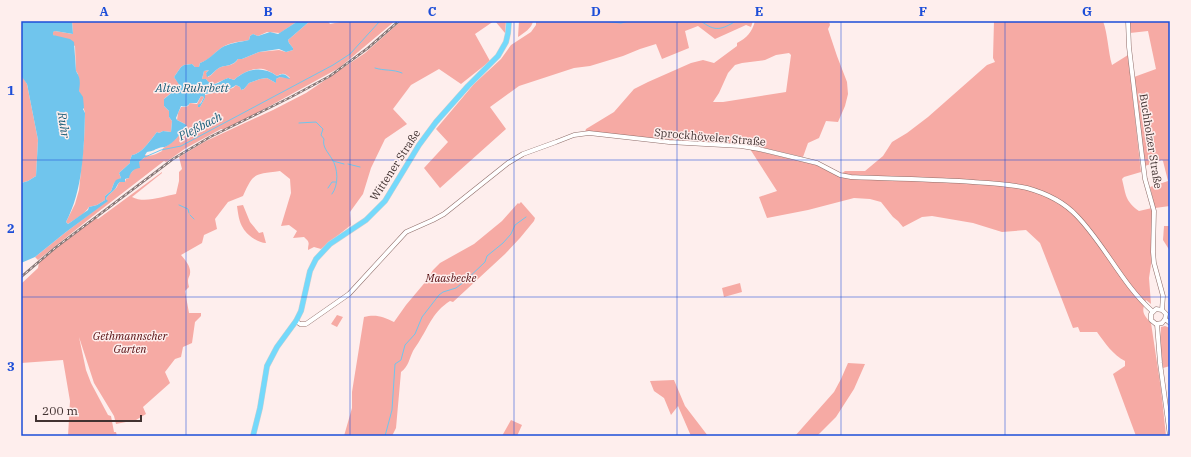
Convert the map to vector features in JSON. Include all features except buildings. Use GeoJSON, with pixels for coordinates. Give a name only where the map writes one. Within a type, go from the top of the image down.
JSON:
{"type":"FeatureCollection","features":[{"type":"Feature","properties":{"kind":"main road","name":"Wittener Straße"},"geometry":{"type":"LineString","coordinates":[[253,436],[260,408],[267,366],[275,350],[296,321],[301,311],[310,271],[316,259],[330,244],[366,220],[385,201],[423,139],[436,122],[468,86],[498,56],[506,42],[509,21]]}},
{"type":"Feature","properties":{"kind":"street","name":"Buchholzer Straße"},"geometry":{"type":"LineString","coordinates":[[1128,21],[1129,47],[1145,179],[1154,211],[1154,263],[1164,296],[1162,310]]}},
{"type":"Feature","properties":{"kind":"street","name":"Sprockhöveler Straße"},"geometry":{"type":"LineString","coordinates":[[296,321],[300,324],[306,324],[346,297],[406,232],[444,214],[508,163],[523,154],[549,144],[589,133],[675,143],[741,146],[759,149],[817,163],[840,175],[851,177],[944,180],[1027,188],[1051,197],[1076,214],[1109,256],[1132,291],[1152,312],[1150,316],[1151,320],[1157,324]]}},
{"type":"Feature","properties":{"kind":"street"},"geometry":{"type":"LineString","coordinates":[[1152,312],[1158,309],[1162,310],[1166,314],[1162,323],[1157,324],[1160,363],[1170,436]]}},
{"type":"Feature","properties":{"kind":"street"},"geometry":{"type":"LineString","coordinates":[[1165,319],[1170,323]]}},
{"type":"Feature","properties":{"kind":"green space"},"geometry":{"type":"Polygon","coordinates":[[[72,21],[298,21],[280,33],[267,32],[258,36],[253,34],[250,36],[249,40],[231,43],[224,46],[200,63],[199,67],[195,67],[192,64],[181,67],[174,77],[180,85],[164,99],[164,106],[169,111],[169,117],[172,121],[171,132],[157,132],[143,149],[132,155],[130,163],[119,173],[121,178],[114,183],[111,191],[105,196],[105,200],[97,205],[89,207],[68,224],[66,222],[75,204],[79,190],[85,113],[79,91],[78,74],[76,71],[75,46],[53,35],[52,32],[55,31],[73,34],[72,21]]]}},
{"type":"Feature","properties":{"kind":"green space"},"geometry":{"type":"Polygon","coordinates":[[[310,21],[328,21],[330,24],[345,21],[395,21],[339,68],[257,113],[225,129],[221,129],[186,148],[166,162],[164,161],[38,260],[35,257],[107,201],[106,199],[108,196],[120,182],[125,182],[126,179],[129,178],[129,175],[145,157],[145,155],[156,154],[162,151],[163,148],[179,136],[187,127],[185,124],[177,120],[181,107],[188,106],[190,103],[197,104],[201,96],[204,97],[198,107],[200,107],[205,95],[233,88],[236,85],[240,87],[241,90],[244,89],[249,83],[260,79],[267,78],[276,83],[276,79],[280,77],[290,78],[284,74],[277,76],[263,69],[255,69],[240,75],[234,80],[228,78],[214,84],[209,83],[206,79],[202,79],[204,71],[209,70],[206,73],[208,77],[221,67],[232,64],[238,59],[242,59],[259,52],[279,50],[286,52],[293,50],[288,40],[310,21]]]}},
{"type":"Feature","properties":{"kind":"green space","name":"Gethmannscher Garten"},"geometry":{"type":"Polygon","coordinates":[[[401,21],[494,21],[475,34],[490,61],[461,84],[439,69],[411,85],[393,109],[407,124],[385,139],[371,168],[363,194],[350,212],[351,225],[321,249],[314,247],[308,250],[309,244],[304,237],[293,238],[297,231],[289,225],[281,226],[291,193],[290,179],[280,171],[260,174],[253,178],[243,196],[228,202],[215,219],[217,229],[204,235],[202,243],[181,255],[188,264],[190,270],[188,279],[189,287],[185,291],[189,313],[201,313],[201,316],[195,322],[192,343],[183,347],[181,357],[175,359],[165,372],[170,383],[143,407],[146,414],[136,420],[116,424],[114,416],[94,383],[79,337],[86,370],[91,383],[108,415],[111,416],[114,432],[116,432],[117,436],[68,436],[70,401],[63,360],[21,363],[21,284],[38,268],[39,262],[45,257],[96,218],[98,219],[162,172],[132,197],[148,200],[176,194],[179,181],[179,172],[182,169],[179,157],[206,141],[306,93],[365,53],[401,21]]]}},
{"type":"Feature","properties":{"kind":"green space"},"geometry":{"type":"Polygon","coordinates":[[[495,21],[506,21],[505,33],[495,21]]]}},
{"type":"Feature","properties":{"kind":"green space"},"geometry":{"type":"Polygon","coordinates":[[[519,21],[533,21],[529,28],[518,37],[519,21]]]}},
{"type":"Feature","properties":{"kind":"green space"},"geometry":{"type":"Polygon","coordinates":[[[536,21],[753,21],[751,27],[746,25],[715,39],[698,26],[685,31],[689,48],[662,59],[656,44],[623,56],[590,66],[574,68],[519,86],[490,107],[506,129],[440,188],[424,168],[448,142],[436,129],[474,84],[501,59],[511,45],[531,32],[536,25],[536,21]]]}},
{"type":"Feature","properties":{"kind":"green space"},"geometry":{"type":"Polygon","coordinates":[[[755,21],[829,21],[830,25],[828,29],[847,82],[848,94],[845,106],[838,122],[826,121],[819,138],[808,143],[803,157],[760,147],[585,132],[586,129],[614,112],[634,89],[691,63],[703,60],[714,63],[737,46],[737,43],[749,34],[755,21]],[[789,53],[776,55],[765,60],[735,65],[728,73],[713,102],[723,102],[786,92],[791,55],[789,53]]]}},
{"type":"Feature","properties":{"kind":"green space"},"geometry":{"type":"Polygon","coordinates":[[[994,21],[1103,21],[1112,65],[1128,55],[1141,172],[1122,179],[1125,194],[1134,207],[1139,211],[1152,208],[1152,258],[1149,278],[1151,304],[1146,300],[1143,310],[1151,323],[1161,389],[1166,436],[1136,436],[1113,374],[1125,366],[1125,361],[1113,352],[1097,332],[1080,332],[1078,327],[1073,328],[1040,243],[1026,230],[1002,232],[973,223],[932,216],[922,217],[903,227],[881,202],[870,199],[854,198],[808,210],[767,218],[759,197],[777,191],[750,149],[816,165],[838,176],[845,171],[865,171],[883,156],[892,142],[928,117],[987,65],[995,62],[993,58],[994,21]]]}},
{"type":"Feature","properties":{"kind":"green space"},"geometry":{"type":"Polygon","coordinates":[[[1129,21],[1170,21],[1170,206],[1155,208],[1150,187],[1168,181],[1163,161],[1162,160],[1145,166],[1134,77],[1156,69],[1148,31],[1130,33],[1129,21]]]}},
{"type":"Feature","properties":{"kind":"green space"},"geometry":{"type":"Polygon","coordinates":[[[22,76],[27,84],[38,140],[36,176],[21,183],[21,78],[22,76]]]}},
{"type":"Feature","properties":{"kind":"green space","name":"Maasbecke"},"geometry":{"type":"Polygon","coordinates":[[[521,202],[535,218],[534,221],[505,254],[453,302],[450,301],[440,309],[432,319],[407,365],[401,372],[396,428],[392,436],[344,436],[352,408],[352,392],[364,317],[380,316],[394,322],[427,280],[433,270],[440,263],[474,244],[502,221],[518,203],[519,204],[521,202]]]}},
{"type":"Feature","properties":{"kind":"green space"},"geometry":{"type":"Polygon","coordinates":[[[243,205],[250,222],[259,233],[263,232],[266,243],[260,242],[253,238],[243,228],[237,206],[243,205]]]}},
{"type":"Feature","properties":{"kind":"green space"},"geometry":{"type":"Polygon","coordinates":[[[1164,226],[1170,226],[1170,251],[1163,240],[1164,226]]]}},
{"type":"Feature","properties":{"kind":"green space"},"geometry":{"type":"Polygon","coordinates":[[[740,283],[742,292],[724,297],[722,288],[740,283]]]}},
{"type":"Feature","properties":{"kind":"green space"},"geometry":{"type":"Polygon","coordinates":[[[337,315],[343,317],[337,327],[331,324],[337,315]]]}},
{"type":"Feature","properties":{"kind":"green space"},"geometry":{"type":"Polygon","coordinates":[[[1165,326],[1170,328],[1170,366],[1163,368],[1160,343],[1161,327],[1165,326]]]}},
{"type":"Feature","properties":{"kind":"green space"},"geometry":{"type":"Polygon","coordinates":[[[848,363],[865,364],[854,389],[836,417],[817,436],[795,436],[834,392],[848,363]]]}},
{"type":"Feature","properties":{"kind":"green space"},"geometry":{"type":"Polygon","coordinates":[[[674,380],[685,406],[708,436],[691,436],[678,406],[671,415],[664,398],[654,391],[650,381],[674,380]]]}},
{"type":"Feature","properties":{"kind":"green space"},"geometry":{"type":"Polygon","coordinates":[[[511,420],[522,425],[517,436],[502,436],[511,420]]]}},
{"type":"Feature","properties":{"kind":"water"},"geometry":{"type":"Polygon","coordinates":[[[21,21],[72,21],[73,34],[53,32],[53,35],[70,39],[74,42],[76,71],[80,81],[79,91],[83,97],[83,109],[85,113],[82,169],[76,197],[66,222],[68,224],[88,210],[89,207],[97,205],[105,200],[105,196],[111,191],[116,180],[121,178],[119,173],[130,163],[132,155],[143,149],[157,132],[171,132],[172,121],[169,117],[169,111],[164,106],[164,99],[180,86],[174,77],[181,67],[192,64],[195,67],[199,67],[200,63],[224,46],[249,40],[250,36],[253,34],[258,36],[270,32],[278,34],[298,21],[310,21],[288,40],[293,50],[286,52],[279,49],[259,52],[242,59],[238,59],[232,64],[219,68],[207,77],[206,73],[209,70],[204,71],[202,79],[206,79],[214,84],[228,78],[234,80],[249,71],[266,70],[277,76],[284,74],[290,79],[280,77],[276,79],[276,83],[267,78],[260,79],[249,83],[244,89],[241,90],[240,87],[236,85],[226,90],[205,94],[205,98],[200,107],[198,107],[198,105],[204,97],[201,96],[197,103],[190,103],[186,106],[181,106],[176,118],[187,126],[174,141],[165,147],[160,147],[147,152],[145,157],[139,162],[140,168],[133,171],[129,178],[125,179],[125,182],[119,183],[107,197],[106,199],[108,201],[35,257],[21,263],[21,183],[36,176],[38,140],[27,84],[22,77],[21,78],[21,21]]]}},
{"type":"Feature","properties":{"kind":"waterway","name":"Pleßbach"},"geometry":{"type":"LineString","coordinates":[[145,157],[161,150],[181,146],[333,65],[350,54],[380,21]]}},
{"type":"Feature","properties":{"kind":"waterway"},"geometry":{"type":"LineString","coordinates":[[579,21],[621,23],[629,21]]}},
{"type":"Feature","properties":{"kind":"waterway"},"geometry":{"type":"LineString","coordinates":[[701,21],[714,28],[722,28],[736,21]]}},
{"type":"Feature","properties":{"kind":"waterway"},"geometry":{"type":"LineString","coordinates":[[375,68],[402,73]]}},
{"type":"Feature","properties":{"kind":"waterway"},"geometry":{"type":"LineString","coordinates":[[299,123],[316,122],[323,129],[321,135],[324,139],[325,147],[336,167],[337,181],[332,194]]}},
{"type":"Feature","properties":{"kind":"waterway"},"geometry":{"type":"LineString","coordinates":[[333,161],[344,164]]}},
{"type":"Feature","properties":{"kind":"waterway"},"geometry":{"type":"LineString","coordinates":[[348,164],[360,167]]}},
{"type":"Feature","properties":{"kind":"waterway"},"geometry":{"type":"LineString","coordinates":[[328,188],[332,182],[336,182]]}},
{"type":"Feature","properties":{"kind":"waterway"},"geometry":{"type":"LineString","coordinates":[[179,205],[188,209],[189,213]]}},
{"type":"Feature","properties":{"kind":"waterway"},"geometry":{"type":"LineString","coordinates":[[190,215],[194,219]]}},
{"type":"Feature","properties":{"kind":"waterway"},"geometry":{"type":"LineString","coordinates":[[385,436],[392,410],[395,364],[401,360],[405,345],[415,334],[422,317],[439,295],[443,292],[456,288],[465,281],[485,262],[487,256],[503,243],[511,234],[515,225],[526,217]]}},
{"type":"Feature","properties":{"kind":"railway"},"geometry":{"type":"LineString","coordinates":[[21,277],[55,248],[173,159],[210,137],[330,76],[368,48],[399,21]]}},
{"type":"Feature","properties":{"kind":"water label","name":"Altes Ruhrbett"},"geometry":{"type":"Point","coordinates":[192,87]}},
{"type":"Feature","properties":{"kind":"water label","name":"Ruhr"},"geometry":{"type":"Point","coordinates":[64,125]}}]}
